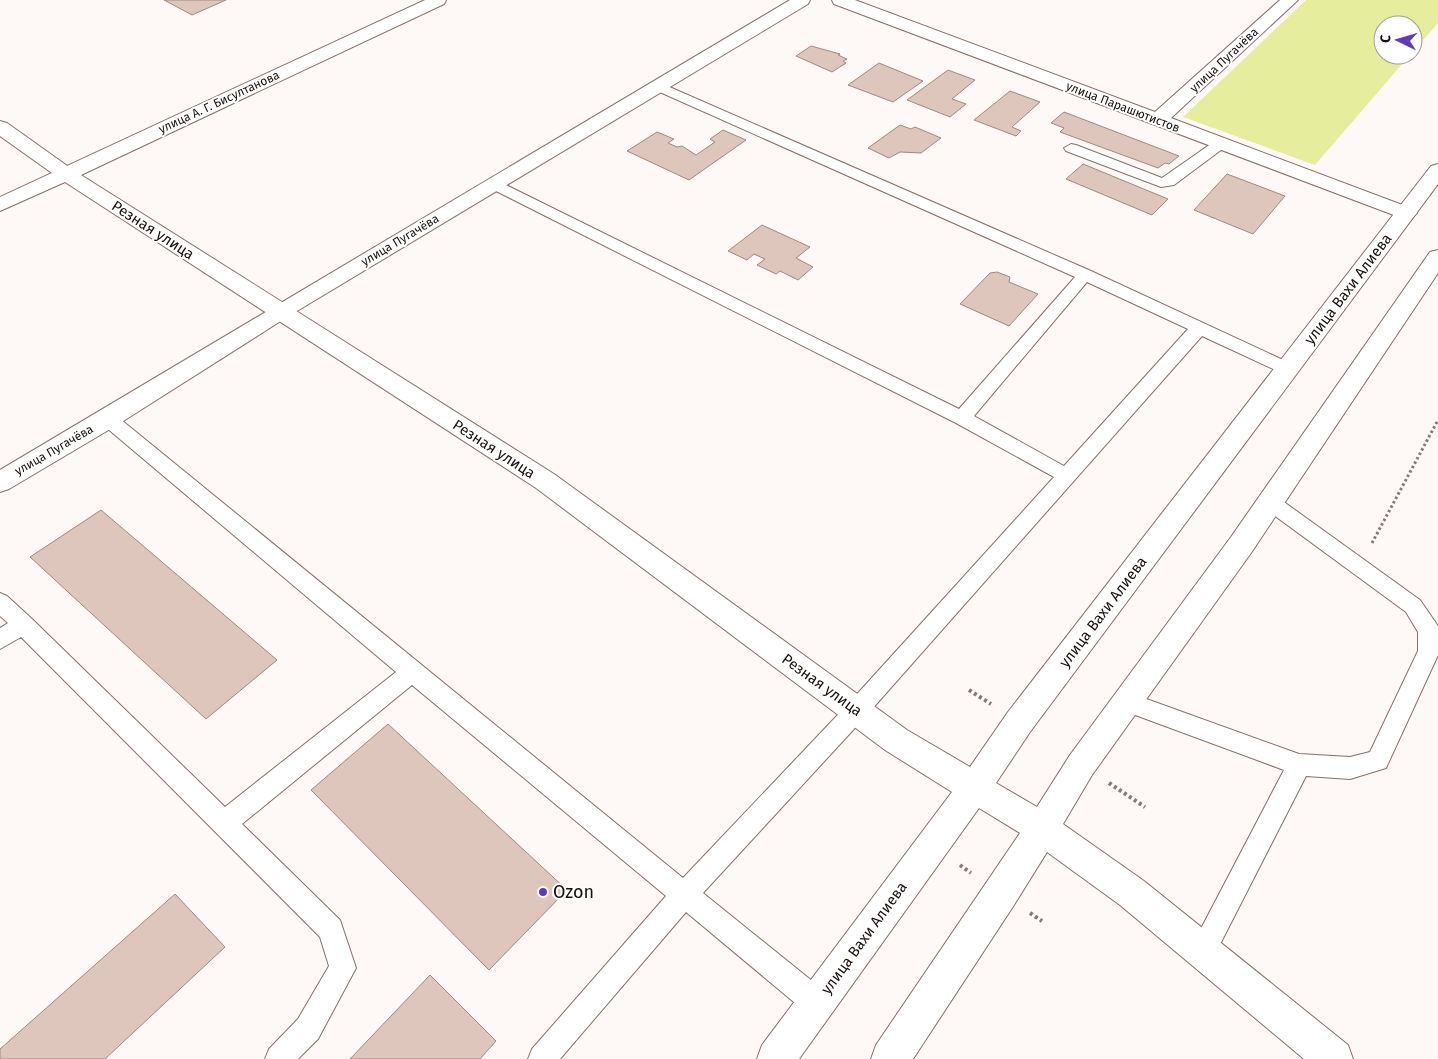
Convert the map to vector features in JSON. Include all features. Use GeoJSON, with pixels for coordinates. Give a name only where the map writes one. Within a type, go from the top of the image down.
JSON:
{"type":"FeatureCollection","features":[{"type":"Feature","properties":{"kind":"street","name":"улица А. Г. Бисултанова"},"geometry":{"type":"LineString","coordinates":[[0,205],[438,0]]}},
{"type":"Feature","properties":{"kind":"street","name":"улица Пугачёва"},"geometry":{"type":"LineString","coordinates":[[0,482],[108,419],[279,312],[802,0]]}},
{"type":"Feature","properties":{"kind":"street","name":"улица Парашютистов"},"geometry":{"type":"LineString","coordinates":[[840,0],[1406,213]]}},
{"type":"Feature","properties":{"kind":"street","name":"улица Пугачёва"},"geometry":{"type":"LineString","coordinates":[[1158,120],[1290,0]]}},
{"type":"Feature","properties":{"kind":"street","name":"Резная улица"},"geometry":{"type":"LineString","coordinates":[[0,127],[66,174],[545,482],[896,740],[1043,829],[1132,893],[1334,1059]]}},
{"type":"Feature","properties":{"kind":"street","name":"улица Вахи Алиева"},"geometry":{"type":"LineString","coordinates":[[776,1059],[975,787],[1019,722],[1438,170]]}},
{"type":"Feature","properties":{"kind":"street"},"geometry":{"type":"LineString","coordinates":[[890,1059],[1043,829],[1081,764],[1270,502],[1438,257]]}},
{"type":"Feature","properties":{"kind":"lane"},"geometry":{"type":"LineString","coordinates":[[658,86],[1085,275],[1198,329],[1288,369]]}},
{"type":"Feature","properties":{"kind":"lane"},"geometry":{"type":"LineString","coordinates":[[1071,148],[1161,183],[1169,182],[1220,144]]}},
{"type":"Feature","properties":{"kind":"lane"},"geometry":{"type":"LineString","coordinates":[[493,184],[962,418],[1067,476]]}},
{"type":"Feature","properties":{"kind":"lane"},"geometry":{"type":"LineString","coordinates":[[962,418],[1085,275]]}},
{"type":"Feature","properties":{"kind":"lane"},"geometry":{"type":"LineString","coordinates":[[542,1059],[684,895],[857,710],[1198,329]]}},
{"type":"Feature","properties":{"kind":"lane"},"geometry":{"type":"LineString","coordinates":[[108,419],[412,672],[817,1003]]}},
{"type":"Feature","properties":{"kind":"lane"},"geometry":{"type":"LineString","coordinates":[[1127,702],[1299,764],[1350,768],[1378,760],[1429,651],[1429,630],[1413,606],[1270,502]]}},
{"type":"Feature","properties":{"kind":"lane"},"geometry":{"type":"LineString","coordinates":[[0,602],[331,929],[343,968],[308,1029],[279,1059]]}},
{"type":"Feature","properties":{"kind":"lane"},"geometry":{"type":"LineString","coordinates":[[0,640],[23,624]]}},
{"type":"Feature","properties":{"kind":"lane"},"geometry":{"type":"LineString","coordinates":[[224,824],[412,672]]}},
{"type":"Feature","properties":{"kind":"lane"},"geometry":{"type":"LineString","coordinates":[[1203,952],[1299,764]]}},
{"type":"Feature","properties":{"kind":"path"},"geometry":{"type":"LineString","coordinates":[[1360,566],[1438,420]]}},
{"type":"Feature","properties":{"kind":"green space"},"geometry":{"type":"Polygon","coordinates":[[[1306,0],[1438,0],[1438,23],[1423,40],[1423,15],[1373,15],[1373,65],[1401,65],[1315,165],[1183,117],[1306,0]]]}},
{"type":"Feature","properties":{"kind":"building"},"geometry":{"type":"Polygon","coordinates":[[[164,0],[226,0],[192,15],[164,0]]]}},
{"type":"Feature","properties":{"kind":"building"},"geometry":{"type":"Polygon","coordinates":[[[811,46],[840,54],[838,55],[847,59],[843,61],[846,63],[832,72],[796,56],[811,46]]]}},
{"type":"Feature","properties":{"kind":"building"},"geometry":{"type":"Polygon","coordinates":[[[879,63],[923,81],[893,102],[848,85],[879,63]]]}},
{"type":"Feature","properties":{"kind":"building"},"geometry":{"type":"Polygon","coordinates":[[[948,70],[975,80],[952,99],[966,104],[950,117],[907,100],[948,70]]]}},
{"type":"Feature","properties":{"kind":"building"},"geometry":{"type":"Polygon","coordinates":[[[1010,91],[1040,102],[1012,127],[1021,131],[1016,136],[974,120],[1010,91]]]}},
{"type":"Feature","properties":{"kind":"building"},"geometry":{"type":"Polygon","coordinates":[[[1064,112],[1179,156],[1169,164],[1165,163],[1158,168],[1060,132],[1064,128],[1051,123],[1064,112]]]}},
{"type":"Feature","properties":{"kind":"building"},"geometry":{"type":"Polygon","coordinates":[[[900,125],[911,129],[915,127],[941,138],[921,153],[900,152],[889,158],[868,148],[900,125]]]}},
{"type":"Feature","properties":{"kind":"building"},"geometry":{"type":"Polygon","coordinates":[[[723,130],[746,140],[689,180],[627,151],[657,132],[674,139],[668,143],[677,147],[682,146],[696,155],[715,142],[710,139],[723,130]]]}},
{"type":"Feature","properties":{"kind":"building"},"geometry":{"type":"Polygon","coordinates":[[[1083,164],[1168,199],[1152,215],[1066,179],[1083,164]]]}},
{"type":"Feature","properties":{"kind":"building"},"geometry":{"type":"Polygon","coordinates":[[[1227,174],[1285,196],[1253,234],[1194,210],[1227,174]]]}},
{"type":"Feature","properties":{"kind":"building"},"geometry":{"type":"Polygon","coordinates":[[[762,225],[810,247],[796,258],[813,267],[798,280],[780,271],[776,274],[757,265],[765,259],[754,254],[747,260],[728,251],[762,225]]]}},
{"type":"Feature","properties":{"kind":"building"},"geometry":{"type":"Polygon","coordinates":[[[997,272],[1010,277],[1009,282],[1038,294],[1009,326],[960,304],[990,273],[997,272]]]}},
{"type":"Feature","properties":{"kind":"building"},"geometry":{"type":"Polygon","coordinates":[[[101,510],[277,660],[206,719],[30,557],[101,510]]]}},
{"type":"Feature","properties":{"kind":"building"},"geometry":{"type":"Polygon","coordinates":[[[388,724],[567,890],[489,970],[311,790],[388,724]]]}},
{"type":"Feature","properties":{"kind":"building"},"geometry":{"type":"Polygon","coordinates":[[[175,894],[225,947],[105,1059],[0,1059],[0,1049],[175,894]]]}},
{"type":"Feature","properties":{"kind":"building"},"geometry":{"type":"Polygon","coordinates":[[[430,975],[496,1041],[480,1059],[350,1059],[430,975]]]}},
{"type":"Feature","properties":{"kind":"place","name":"Ozon"},"geometry":{"type":"Point","coordinates":[543,892]}}]}
